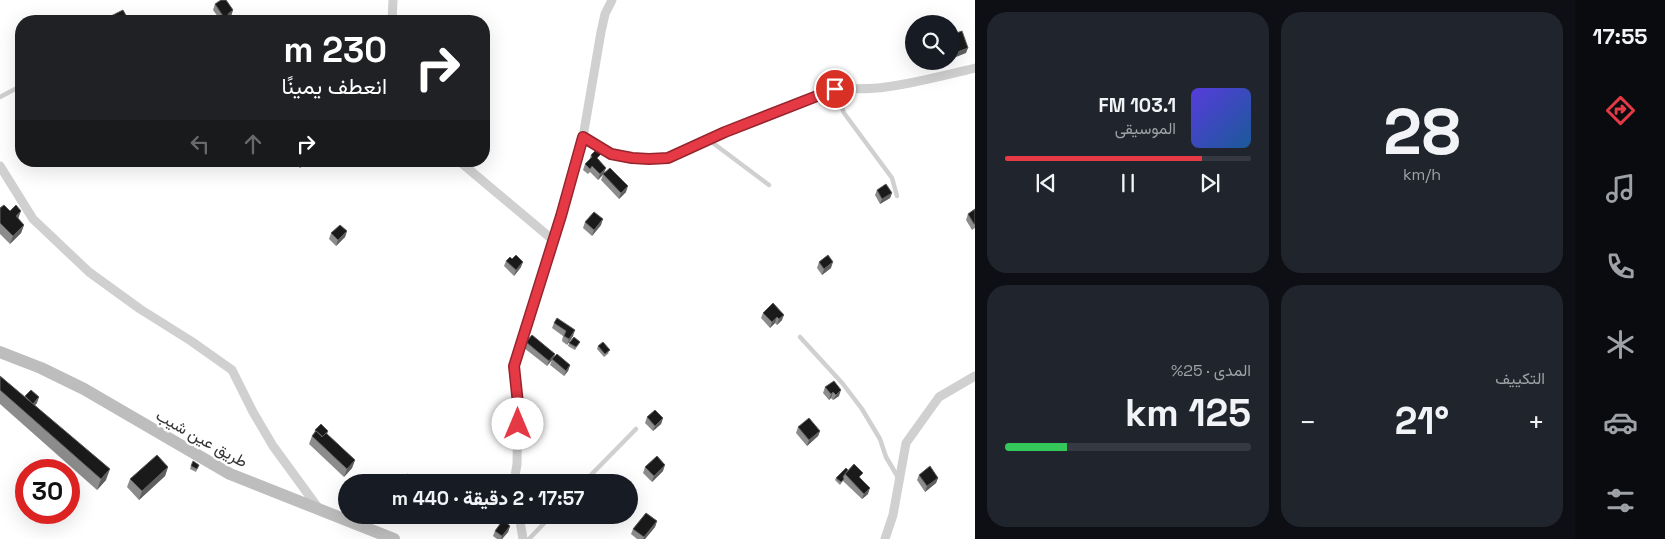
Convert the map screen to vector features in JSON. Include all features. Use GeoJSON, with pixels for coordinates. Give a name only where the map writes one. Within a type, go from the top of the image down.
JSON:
{"type":"FeatureCollection","features":[{"type":"Feature","properties":{"kind":"main road","name":"طريق عين شيب"},"geometry":{"type":"LineString","coordinates":[[0,352],[41,368],[84,390],[230,474],[394,539]]}},
{"type":"Feature","properties":{"kind":"street"},"geometry":{"type":"LineString","coordinates":[[392,15],[393,0]]}},
{"type":"Feature","properties":{"kind":"street"},"geometry":{"type":"LineString","coordinates":[[515,474],[518,404],[514,366],[583,137],[601,32],[605,14],[612,0]]}},
{"type":"Feature","properties":{"kind":"street"},"geometry":{"type":"LineString","coordinates":[[583,137],[611,154],[632,158],[668,158],[708,139],[835,89],[886,88],[975,68]]}},
{"type":"Feature","properties":{"kind":"street"},"geometry":{"type":"LineString","coordinates":[[0,166],[33,219],[89,272],[140,309],[191,341],[232,370],[273,446],[319,509]]}},
{"type":"Feature","properties":{"kind":"street"},"geometry":{"type":"LineString","coordinates":[[466,167],[553,240]]}},
{"type":"Feature","properties":{"kind":"street"},"geometry":{"type":"LineString","coordinates":[[885,539],[893,515],[906,443],[940,396],[975,376]]}},
{"type":"Feature","properties":{"kind":"street"},"geometry":{"type":"LineString","coordinates":[[520,524],[522,539]]}},
{"type":"Feature","properties":{"kind":"lane"},"geometry":{"type":"LineString","coordinates":[[0,97],[15,89]]}},
{"type":"Feature","properties":{"kind":"lane"},"geometry":{"type":"LineString","coordinates":[[835,89],[844,113],[892,178],[897,196]]}},
{"type":"Feature","properties":{"kind":"lane"},"geometry":{"type":"LineString","coordinates":[[708,139],[770,186]]}},
{"type":"Feature","properties":{"kind":"lane"},"geometry":{"type":"LineString","coordinates":[[800,337],[843,384],[862,409],[880,439],[886,457],[900,480]]}},
{"type":"Feature","properties":{"kind":"lane"},"geometry":{"type":"LineString","coordinates":[[592,474],[636,429]]}},
{"type":"Feature","properties":{"kind":"lane"},"geometry":{"type":"LineString","coordinates":[[529,539],[543,524]]}},
{"type":"Feature","properties":{"kind":"building"},"geometry":{"type":"Polygon","coordinates":[[[221,0],[226,0],[233,10],[228,15],[222,15],[215,4],[221,0]]]}},
{"type":"Feature","properties":{"kind":"building"},"geometry":{"type":"Polygon","coordinates":[[[123,10],[126,15],[113,15],[123,10]]]}},
{"type":"Feature","properties":{"kind":"building"},"geometry":{"type":"Polygon","coordinates":[[[962,31],[968,48],[960,51],[960,32],[962,31]]]}},
{"type":"Feature","properties":{"kind":"building"},"geometry":{"type":"Polygon","coordinates":[[[596,150],[601,154],[597,158],[606,168],[600,174],[592,166],[590,169],[585,164],[596,150]]]}},
{"type":"Feature","properties":{"kind":"building"},"geometry":{"type":"Polygon","coordinates":[[[610,168],[628,186],[621,193],[603,174],[610,168]]]}},
{"type":"Feature","properties":{"kind":"building"},"geometry":{"type":"Polygon","coordinates":[[[886,184],[892,193],[882,199],[877,190],[886,184]]]}},
{"type":"Feature","properties":{"kind":"building"},"geometry":{"type":"Polygon","coordinates":[[[4,205],[10,211],[16,205],[21,211],[16,216],[24,225],[13,236],[0,223],[0,208],[4,205]]]}},
{"type":"Feature","properties":{"kind":"building"},"geometry":{"type":"Polygon","coordinates":[[[975,209],[975,224],[974,224],[968,214],[975,209]]]}},
{"type":"Feature","properties":{"kind":"building"},"geometry":{"type":"Polygon","coordinates":[[[594,212],[603,219],[594,230],[585,222],[594,212]]]}},
{"type":"Feature","properties":{"kind":"building"},"geometry":{"type":"Polygon","coordinates":[[[340,225],[347,231],[338,240],[331,233],[340,225]]]}},
{"type":"Feature","properties":{"kind":"building"},"geometry":{"type":"Polygon","coordinates":[[[516,255],[523,262],[516,270],[506,261],[516,255]]]}},
{"type":"Feature","properties":{"kind":"building"},"geometry":{"type":"Polygon","coordinates":[[[828,255],[833,262],[824,269],[819,262],[828,255]]]}},
{"type":"Feature","properties":{"kind":"building"},"geometry":{"type":"Polygon","coordinates":[[[773,303],[784,315],[779,319],[777,317],[772,322],[763,313],[773,303]]]}},
{"type":"Feature","properties":{"kind":"building"},"geometry":{"type":"Polygon","coordinates":[[[557,318],[575,330],[569,339],[564,336],[566,331],[554,323],[557,318]]]}},
{"type":"Feature","properties":{"kind":"building"},"geometry":{"type":"Polygon","coordinates":[[[532,335],[555,354],[549,361],[526,342],[532,335]]]}},
{"type":"Feature","properties":{"kind":"building"},"geometry":{"type":"Polygon","coordinates":[[[574,337],[580,342],[576,347],[569,343],[574,337]]]}},
{"type":"Feature","properties":{"kind":"building"},"geometry":{"type":"Polygon","coordinates":[[[603,342],[610,350],[605,354],[598,346],[603,342]]]}},
{"type":"Feature","properties":{"kind":"building"},"geometry":{"type":"Polygon","coordinates":[[[557,354],[570,365],[566,371],[552,359],[557,354]]]}},
{"type":"Feature","properties":{"kind":"building"},"geometry":{"type":"Polygon","coordinates":[[[0,376],[110,469],[101,479],[0,390],[0,376]]]}},
{"type":"Feature","properties":{"kind":"building"},"geometry":{"type":"Polygon","coordinates":[[[834,381],[841,390],[836,395],[833,392],[831,394],[825,387],[834,381]]]}},
{"type":"Feature","properties":{"kind":"building"},"geometry":{"type":"Polygon","coordinates":[[[31,390],[39,397],[33,404],[25,396],[31,390]]]}},
{"type":"Feature","properties":{"kind":"building"},"geometry":{"type":"Polygon","coordinates":[[[655,410],[663,418],[655,426],[647,417],[655,410]]]}},
{"type":"Feature","properties":{"kind":"building"},"geometry":{"type":"Polygon","coordinates":[[[809,418],[820,431],[809,440],[798,427],[809,418]]]}},
{"type":"Feature","properties":{"kind":"building"},"geometry":{"type":"Polygon","coordinates":[[[321,424],[328,431],[323,437],[315,430],[321,424]]]}},
{"type":"Feature","properties":{"kind":"building"},"geometry":{"type":"Polygon","coordinates":[[[316,431],[322,437],[326,433],[355,460],[347,469],[312,436],[316,431]]]}},
{"type":"Feature","properties":{"kind":"building"},"geometry":{"type":"Polygon","coordinates":[[[157,455],[168,467],[142,491],[130,479],[157,455]]]}},
{"type":"Feature","properties":{"kind":"building"},"geometry":{"type":"Polygon","coordinates":[[[657,456],[665,465],[654,476],[645,467],[657,456]]]}},
{"type":"Feature","properties":{"kind":"building"},"geometry":{"type":"Polygon","coordinates":[[[193,461],[199,465],[197,469],[191,466],[193,461]]]}},
{"type":"Feature","properties":{"kind":"building"},"geometry":{"type":"Polygon","coordinates":[[[854,464],[863,473],[859,477],[870,488],[864,494],[845,474],[854,464]]]}},
{"type":"Feature","properties":{"kind":"building"},"geometry":{"type":"Polygon","coordinates":[[[930,466],[938,478],[927,486],[919,475],[930,466]]]}},
{"type":"Feature","properties":{"kind":"building"},"geometry":{"type":"Polygon","coordinates":[[[846,468],[848,470],[841,482],[836,478],[846,468]]]}},
{"type":"Feature","properties":{"kind":"building"},"geometry":{"type":"Polygon","coordinates":[[[646,513],[657,521],[644,537],[633,529],[646,513]]]}},
{"type":"Feature","properties":{"kind":"building"},"geometry":{"type":"Polygon","coordinates":[[[500,524],[510,526],[502,536],[495,531],[500,524]]]}},
{"type":"Feature","properties":{"kind":"route"},"geometry":{"type":"LineString","coordinates":[[518,424],[514,366],[561,216],[583,137],[611,154],[632,158],[668,158],[708,139],[835,89]]}}]}
